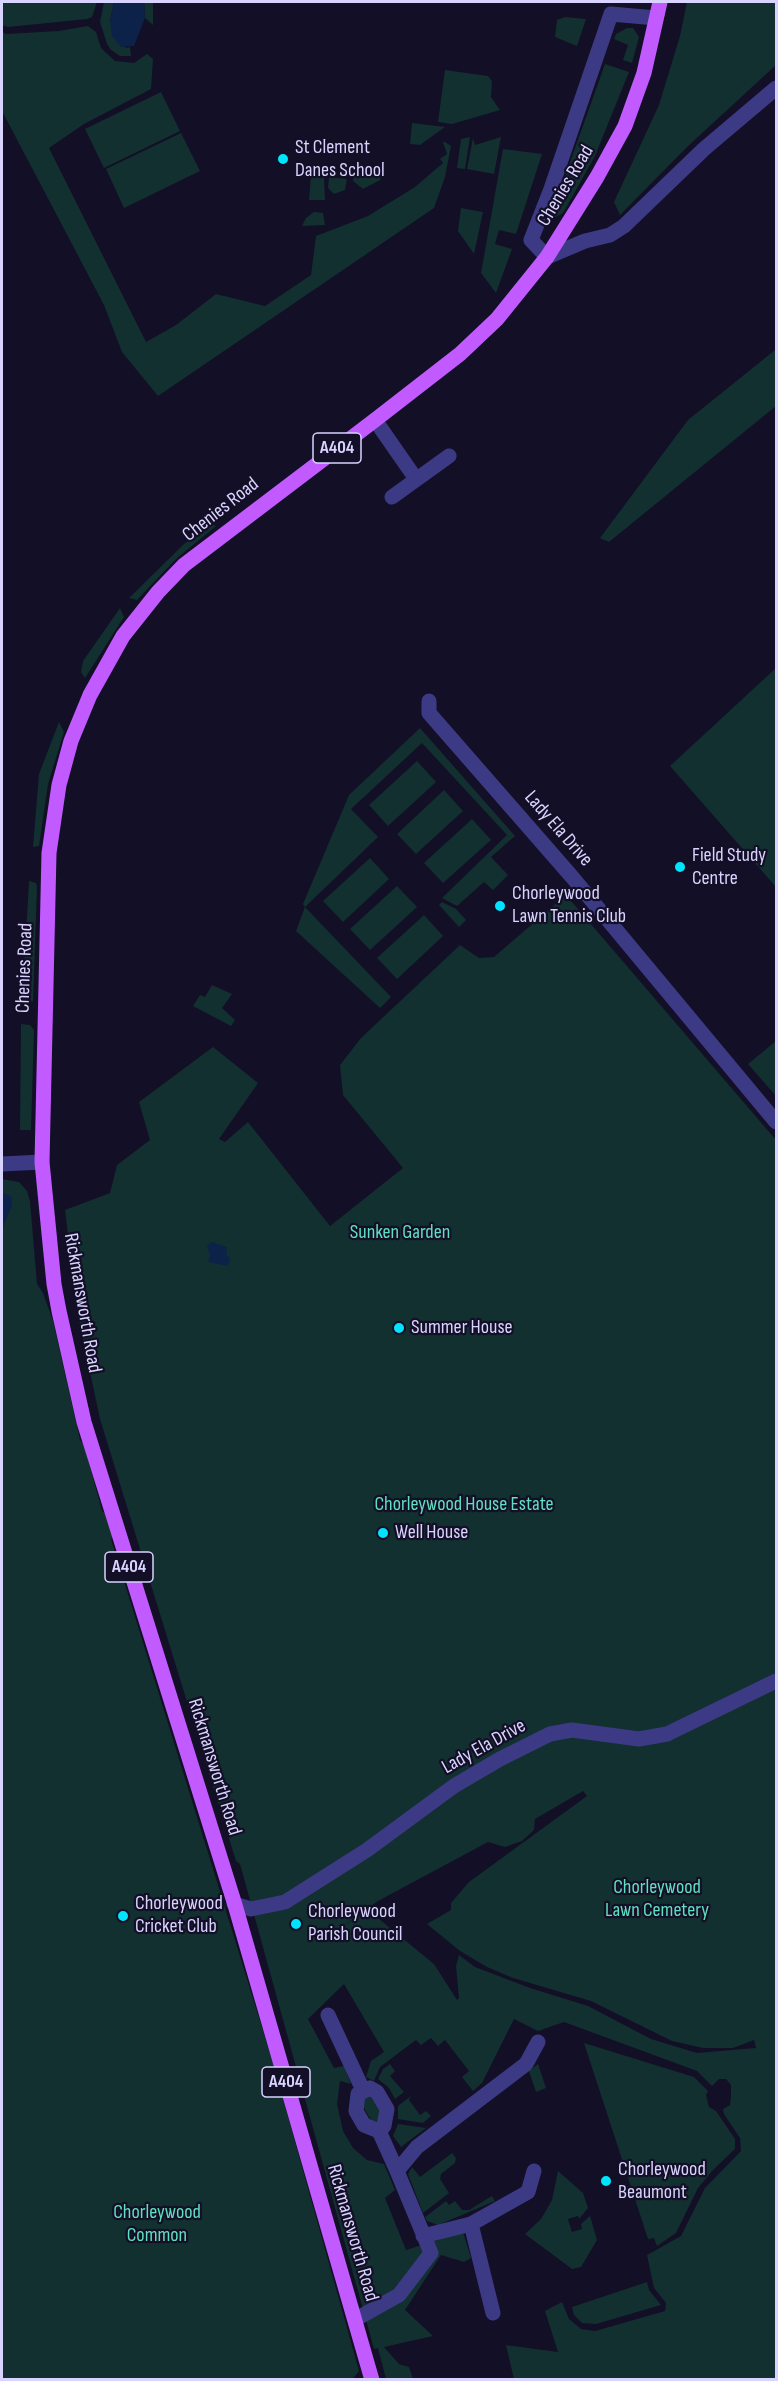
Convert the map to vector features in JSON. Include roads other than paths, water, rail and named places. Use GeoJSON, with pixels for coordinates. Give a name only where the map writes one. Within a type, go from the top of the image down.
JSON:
{"type":"FeatureCollection","features":[{"type":"Feature","properties":{"kind":"main road","name":"Chenies Road"},"geometry":{"type":"LineString","coordinates":[[42,1162],[49,853],[59,785],[71,741],[90,695],[123,636],[158,592],[184,565],[460,354],[497,319],[547,257],[597,177],[625,126],[644,73],[660,2]]}},
{"type":"Feature","properties":{"kind":"main road","name":"Rickmansworth Road"},"geometry":{"type":"LineString","coordinates":[[42,1162],[54,1284],[84,1422],[234,1904],[372,2379]]}},
{"type":"Feature","properties":{"kind":"street"},"geometry":{"type":"LineString","coordinates":[[656,18],[611,14],[551,189],[531,240],[547,257],[578,244],[610,235],[624,226],[704,149],[777,88]]}},
{"type":"Feature","properties":{"kind":"street"},"geometry":{"type":"LineString","coordinates":[[375,420],[416,479]]}},
{"type":"Feature","properties":{"kind":"street"},"geometry":{"type":"LineString","coordinates":[[392,497],[449,456]]}},
{"type":"Feature","properties":{"kind":"street","name":"Lady Ela Drive"},"geometry":{"type":"LineString","coordinates":[[429,701],[429,713],[573,878],[777,1122]]}},
{"type":"Feature","properties":{"kind":"street"},"geometry":{"type":"LineString","coordinates":[[2,1164],[42,1162]]}},
{"type":"Feature","properties":{"kind":"street","name":"Lady Ela Drive"},"geometry":{"type":"LineString","coordinates":[[234,1904],[251,1909],[285,1902],[367,1850],[454,1786],[500,1759],[550,1734],[572,1730],[639,1739],[667,1734],[777,1681]]}},
{"type":"Feature","properties":{"kind":"street"},"geometry":{"type":"LineString","coordinates":[[328,2015],[363,2090]]}},
{"type":"Feature","properties":{"kind":"street"},"geometry":{"type":"LineString","coordinates":[[397,2171],[417,2147],[526,2064],[538,2042]]}},
{"type":"Feature","properties":{"kind":"street"},"geometry":{"type":"LineString","coordinates":[[356,2319],[399,2295],[431,2253],[379,2131],[364,2125],[356,2111],[355,2102],[358,2094],[363,2090],[370,2088],[377,2092],[387,2109],[384,2126],[379,2131]]}},
{"type":"Feature","properties":{"kind":"street"},"geometry":{"type":"LineString","coordinates":[[423,2236],[471,2224],[528,2192],[534,2171]]}},
{"type":"Feature","properties":{"kind":"street"},"geometry":{"type":"LineString","coordinates":[[471,2224],[493,2313]]}},
{"type":"Feature","properties":{"kind":"water"},"geometry":{"type":"Polygon","coordinates":[[[114,2],[144,2],[145,18],[134,46],[121,47],[112,36],[110,21],[114,2]]]}},
{"type":"Feature","properties":{"kind":"water"},"geometry":{"type":"Polygon","coordinates":[[[2,1193],[11,1196],[12,1206],[2,1229],[2,1193]]]}},
{"type":"Feature","properties":{"kind":"water"},"geometry":{"type":"Polygon","coordinates":[[[211,1242],[227,1247],[226,1254],[230,1258],[228,1266],[208,1262],[210,1255],[207,1246],[211,1242]]]}},
{"type":"Feature","properties":{"kind":"place","name":"St Clement Danes School"},"geometry":{"type":"Point","coordinates":[283,159]}},
{"type":"Feature","properties":{"kind":"place","name":"Field Study Centre"},"geometry":{"type":"Point","coordinates":[680,867]}},
{"type":"Feature","properties":{"kind":"place","name":"Chorleywood Lawn Tennis Club"},"geometry":{"type":"Point","coordinates":[500,906]}},
{"type":"Feature","properties":{"kind":"place","name":"Summer House"},"geometry":{"type":"Point","coordinates":[399,1328]}},
{"type":"Feature","properties":{"kind":"place","name":"Well House"},"geometry":{"type":"Point","coordinates":[383,1533]}},
{"type":"Feature","properties":{"kind":"place","name":"Chorleywood Cricket Club"},"geometry":{"type":"Point","coordinates":[123,1916]}},
{"type":"Feature","properties":{"kind":"place","name":"Chorleywood Parish Council"},"geometry":{"type":"Point","coordinates":[296,1924]}},
{"type":"Feature","properties":{"kind":"place","name":"Chorleywood Beaumont"},"geometry":{"type":"Point","coordinates":[606,2181]}},
{"type":"Feature","properties":{"kind":"park label","name":"Sunken Garden"},"geometry":{"type":"Point","coordinates":[400,1233]}},
{"type":"Feature","properties":{"kind":"park label","name":"Chorleywood House Estate"},"geometry":{"type":"Point","coordinates":[464,1505]}},
{"type":"Feature","properties":{"kind":"park label","name":"Chorleywood Lawn Cemetery"},"geometry":{"type":"Point","coordinates":[657,1900]}},
{"type":"Feature","properties":{"kind":"park label","name":"Chorleywood Common"},"geometry":{"type":"Point","coordinates":[157,2224]}}]}
